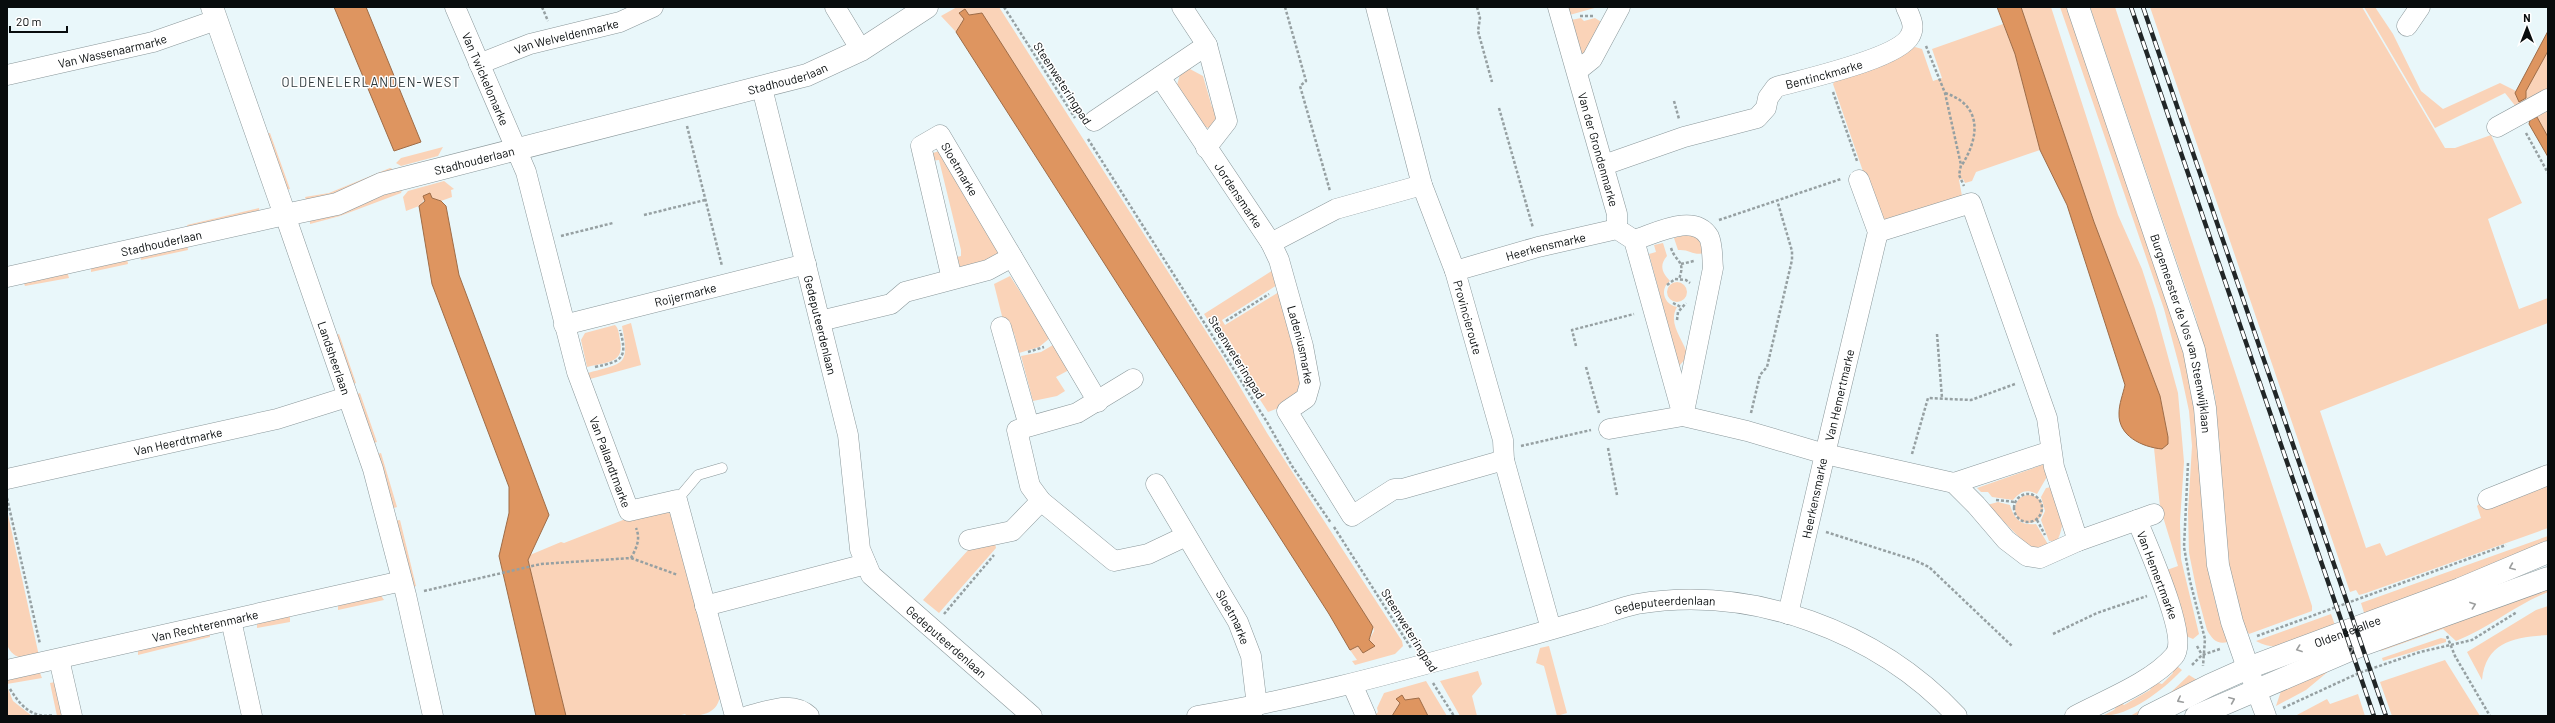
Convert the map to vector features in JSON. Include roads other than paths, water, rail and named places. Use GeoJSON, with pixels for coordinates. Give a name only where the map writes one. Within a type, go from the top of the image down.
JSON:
{"type":"FeatureCollection","features":[{"type":"Feature","properties":{"kind":"street","name":"Van Twickelomarke"},"geometry":{"type":"LineString","coordinates":[[455,7],[516,150]]}},
{"type":"Feature","properties":{"kind":"street","name":"Van Welveldenmarke"},"geometry":{"type":"LineString","coordinates":[[479,64],[530,44],[619,15],[653,7]]}},
{"type":"Feature","properties":{"kind":"street"},"geometry":{"type":"LineString","coordinates":[[835,7],[861,50]]}},
{"type":"Feature","properties":{"kind":"street","name":"Stadhouderlaan"},"geometry":{"type":"LineString","coordinates":[[7,277],[337,204],[381,184],[762,88],[807,75],[861,50],[927,7]]}},
{"type":"Feature","properties":{"kind":"street"},"geometry":{"type":"LineString","coordinates":[[1182,7],[1207,45],[1227,121],[1206,148]]}},
{"type":"Feature","properties":{"kind":"street","name":"Provincieroute"},"geometry":{"type":"LineString","coordinates":[[1376,7],[1422,185],[1455,271],[1503,440],[1504,455],[1550,629]]}},
{"type":"Feature","properties":{"kind":"street","name":"Bentinckmarke"},"geometry":{"type":"LineString","coordinates":[[1604,165],[1684,137],[1757,118],[1766,108],[1768,98],[1776,87],[1826,72],[1862,64],[1902,45],[1910,37],[1913,27],[1906,7]]}},
{"type":"Feature","properties":{"kind":"street","name":"Burgemeester de Vos van Steenwijklaan"},"geometry":{"type":"LineString","coordinates":[[2078,7],[2157,236],[2196,358],[2208,429],[2218,565],[2232,622],[2248,668]]}},
{"type":"Feature","properties":{"kind":"street"},"geometry":{"type":"LineString","coordinates":[[2407,26],[2420,7]]}},
{"type":"Feature","properties":{"kind":"street","name":"Van Wassenaarmarke"},"geometry":{"type":"LineString","coordinates":[[7,75],[153,42],[214,13]]}},
{"type":"Feature","properties":{"kind":"street","name":"Landsheerlaan"},"geometry":{"type":"LineString","coordinates":[[214,13],[373,469],[404,588],[433,716]]}},
{"type":"Feature","properties":{"kind":"street","name":"Van der Grondenmarke"},"geometry":{"type":"LineString","coordinates":[[1560,13],[1617,214],[1617,229]]}},
{"type":"Feature","properties":{"kind":"street"},"geometry":{"type":"LineString","coordinates":[[1577,71],[1592,59],[1616,16]]}},
{"type":"Feature","properties":{"kind":"street"},"geometry":{"type":"LineString","coordinates":[[1086,126],[1207,45]]}},
{"type":"Feature","properties":{"kind":"street","name":"Jordensmarke"},"geometry":{"type":"LineString","coordinates":[[1160,77],[1206,148],[1271,243]]}},
{"type":"Feature","properties":{"kind":"street","name":"Gedeputeerdenlaan"},"geometry":{"type":"LineString","coordinates":[[762,88],[848,435],[860,549],[866,564],[871,575],[1032,716]]}},
{"type":"Feature","properties":{"kind":"street"},"geometry":{"type":"LineString","coordinates":[[2497,127],[2548,99]]}},
{"type":"Feature","properties":{"kind":"street","name":"Sloetmarke"},"geometry":{"type":"LineString","coordinates":[[952,279],[921,146],[940,135],[1098,402]]}},
{"type":"Feature","properties":{"kind":"street","name":"Van Pallandtmarke"},"geometry":{"type":"LineString","coordinates":[[516,150],[526,172],[577,372],[629,511],[677,500]]}},
{"type":"Feature","properties":{"kind":"street"},"geometry":{"type":"LineString","coordinates":[[1858,177],[1878,232],[1971,203],[2047,418],[2054,467],[2078,541]]}},
{"type":"Feature","properties":{"kind":"street"},"geometry":{"type":"LineString","coordinates":[[1271,243],[1336,209],[1422,185]]}},
{"type":"Feature","properties":{"kind":"street"},"geometry":{"type":"LineString","coordinates":[[1634,240],[1685,225],[1698,227],[1708,237],[1713,268],[1683,416]]}},
{"type":"Feature","properties":{"kind":"street"},"geometry":{"type":"LineString","coordinates":[[1617,229],[1634,240],[1661,304],[1683,416]]}},
{"type":"Feature","properties":{"kind":"street","name":"Heerkensmarke"},"geometry":{"type":"LineString","coordinates":[[1455,271],[1538,247],[1617,229]]}},
{"type":"Feature","properties":{"kind":"street","name":"Van Hemertmarke"},"geometry":{"type":"LineString","coordinates":[[1878,232],[1825,454],[1954,483],[1976,505],[2006,540],[2027,556],[2040,558],[2078,541],[2145,517],[2164,590],[2176,623],[2178,642],[2175,655],[2148,678],[2075,716]]}},
{"type":"Feature","properties":{"kind":"street","name":"Ladeniusmarke"},"geometry":{"type":"LineString","coordinates":[[1271,243],[1279,260],[1286,284],[1303,346],[1310,384],[1306,398],[1287,411],[1352,516],[1394,489],[1402,489],[1504,455]]}},
{"type":"Feature","properties":{"kind":"street"},"geometry":{"type":"LineString","coordinates":[[820,321],[891,304],[905,292],[988,270],[1012,257]]}},
{"type":"Feature","properties":{"kind":"street","name":"Roijermarke"},"geometry":{"type":"LineString","coordinates":[[564,325],[806,264]]}},
{"type":"Feature","properties":{"kind":"street"},"geometry":{"type":"LineString","coordinates":[[1001,327],[1011,356],[1030,426]]}},
{"type":"Feature","properties":{"kind":"street"},"geometry":{"type":"LineString","coordinates":[[1133,379],[1098,402],[1077,413],[1017,430],[1030,486],[1041,501],[1114,561],[1148,554],[1186,536]]}},
{"type":"Feature","properties":{"kind":"street","name":"Van Heerdtmarke"},"geometry":{"type":"LineString","coordinates":[[7,479],[277,419],[347,397]]}},
{"type":"Feature","properties":{"kind":"street","name":"Heerkensmarke"},"geometry":{"type":"LineString","coordinates":[[1606,429],[1683,416],[1747,431],[1825,454],[1788,614]]}},
{"type":"Feature","properties":{"kind":"street"},"geometry":{"type":"LineString","coordinates":[[1954,483],[2051,451]]}},
{"type":"Feature","properties":{"kind":"street"},"geometry":{"type":"LineString","coordinates":[[2488,499],[2548,475]]}},
{"type":"Feature","properties":{"kind":"street","name":"Sloetmarke"},"geometry":{"type":"LineString","coordinates":[[1156,484],[1238,622],[1251,656],[1257,706]]}},
{"type":"Feature","properties":{"kind":"street"},"geometry":{"type":"LineString","coordinates":[[677,500],[735,716]]}},
{"type":"Feature","properties":{"kind":"street"},"geometry":{"type":"LineString","coordinates":[[969,540],[1012,531],[1041,501]]}},
{"type":"Feature","properties":{"kind":"street","name":"Oldeneelallee"},"geometry":{"type":"LineString","coordinates":[[2149,716],[2210,685],[2248,668],[2460,589],[2548,552]]}},
{"type":"Feature","properties":{"kind":"street"},"geometry":{"type":"LineString","coordinates":[[705,606],[866,564]]}},
{"type":"Feature","properties":{"kind":"street","name":"Oldeneelallee"},"geometry":{"type":"LineString","coordinates":[[2196,716],[2362,645],[2548,578]]}},
{"type":"Feature","properties":{"kind":"street","name":"Van Rechterenmarke"},"geometry":{"type":"LineString","coordinates":[[8,682],[51,660],[231,620],[404,588]]}},
{"type":"Feature","properties":{"kind":"street","name":"Gedeputeerdenlaan"},"geometry":{"type":"LineString","coordinates":[[1197,716],[1257,706],[1352,684],[1636,604],[1685,601],[1720,601],[1788,614],[1851,637],[1879,653],[1928,688],[1957,716]]}},
{"type":"Feature","properties":{"kind":"street"},"geometry":{"type":"LineString","coordinates":[[231,620],[252,716]]}},
{"type":"Feature","properties":{"kind":"street"},"geometry":{"type":"LineString","coordinates":[[51,660],[60,715]]}},
{"type":"Feature","properties":{"kind":"street"},"geometry":{"type":"LineString","coordinates":[[2248,668],[2256,690],[2273,713]]}},
{"type":"Feature","properties":{"kind":"street"},"geometry":{"type":"LineString","coordinates":[[1352,684],[1366,716]]}},
{"type":"Feature","properties":{"kind":"street"},"geometry":{"type":"LineString","coordinates":[[748,716],[789,706],[802,710],[809,716]]}},
{"type":"Feature","properties":{"kind":"lane"},"geometry":{"type":"LineString","coordinates":[[677,500],[698,475],[722,468]]}},
{"type":"Feature","properties":{"kind":"railway"},"geometry":{"type":"LineString","coordinates":[[2131,7],[2374,716]]}},
{"type":"Feature","properties":{"kind":"railway"},"geometry":{"type":"LineString","coordinates":[[2143,7],[2386,716]]}},
{"type":"Feature","properties":{"kind":"district","name":"OLDENELERLANDEN-WEST"},"geometry":{"type":"Point","coordinates":[371,82]}}]}
